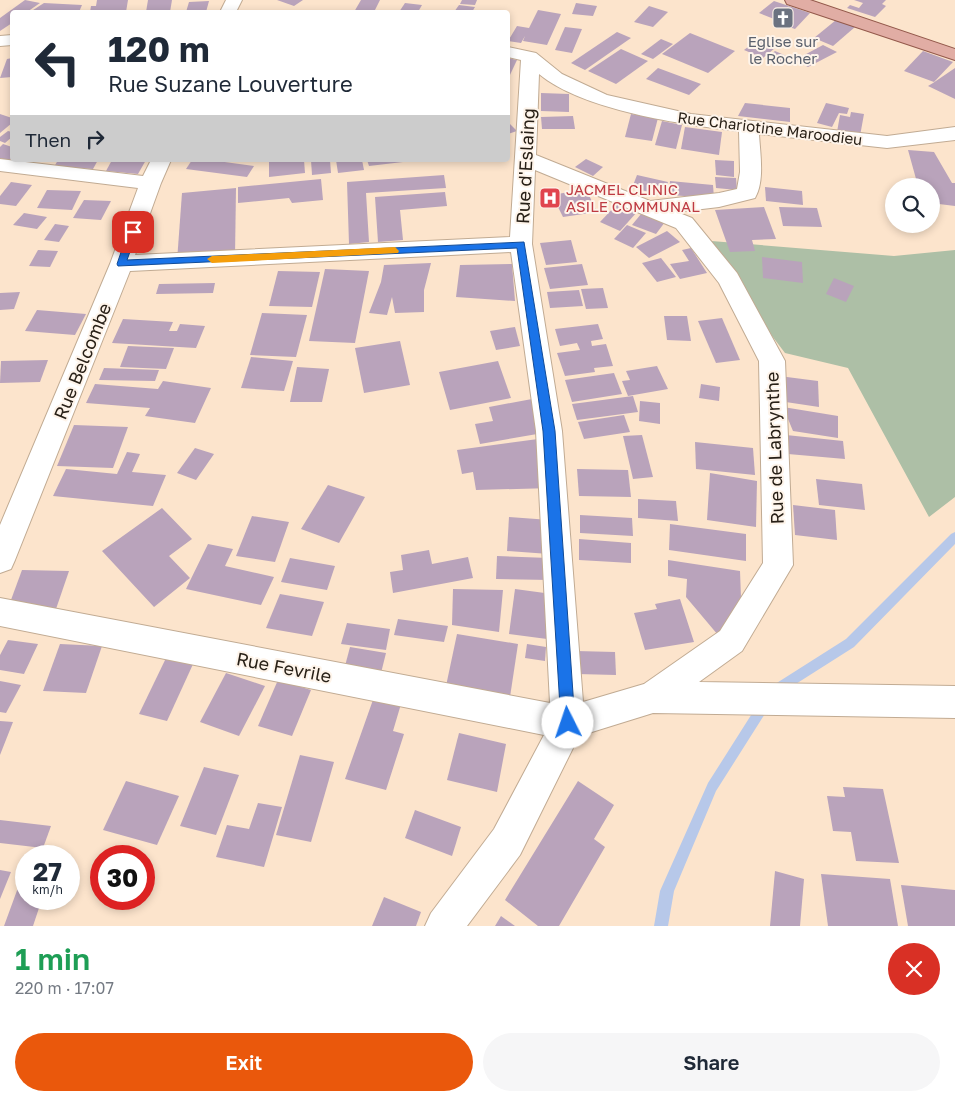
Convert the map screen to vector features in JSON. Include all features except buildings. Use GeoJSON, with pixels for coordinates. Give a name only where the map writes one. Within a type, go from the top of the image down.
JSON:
{"type":"FeatureCollection","features":[{"type":"Feature","properties":{"kind":"main road"},"geometry":{"type":"LineString","coordinates":[[793,0],[955,55]]}},
{"type":"Feature","properties":{"kind":"street","name":"Rue Chariotine Maroodieu"},"geometry":{"type":"LineString","coordinates":[[518,55],[555,78],[601,99],[691,120],[887,142],[952,135],[955,133]]}},
{"type":"Feature","properties":{"kind":"street","name":"Rue d'Eslaing"},"geometry":{"type":"LineString","coordinates":[[518,55],[525,158],[521,244],[549,431],[568,723]]}},
{"type":"Feature","properties":{"kind":"street"},"geometry":{"type":"LineString","coordinates":[[647,208],[718,200],[747,194],[750,172],[749,127]]}},
{"type":"Feature","properties":{"kind":"street","name":"Rue de Labrynthe"},"geometry":{"type":"LineString","coordinates":[[525,158],[684,223],[729,280],[772,361],[778,565],[732,641],[702,660],[653,696]]}},
{"type":"Feature","properties":{"kind":"street","name":"Rue Belcombe"},"geometry":{"type":"LineString","coordinates":[[0,560],[121,264],[159,162]]}},
{"type":"Feature","properties":{"kind":"street"},"geometry":{"type":"LineString","coordinates":[[0,165],[150,183]]}},
{"type":"Feature","properties":{"kind":"street"},"geometry":{"type":"LineString","coordinates":[[121,264],[521,244]]}},
{"type":"Feature","properties":{"kind":"street","name":"Rue Fevrile"},"geometry":{"type":"LineString","coordinates":[[0,612],[568,723]]}},
{"type":"Feature","properties":{"kind":"street"},"geometry":{"type":"LineString","coordinates":[[444,926],[507,842],[568,723],[653,696],[955,702]]}},
{"type":"Feature","properties":{"kind":"green space"},"geometry":{"type":"Polygon","coordinates":[[[699,240],[894,256],[955,250],[955,497],[929,517],[848,368],[785,353],[699,240]]]}},
{"type":"Feature","properties":{"kind":"waterway"},"geometry":{"type":"LineString","coordinates":[[776,690],[850,643],[955,537]]}},
{"type":"Feature","properties":{"kind":"waterway"},"geometry":{"type":"LineString","coordinates":[[661,926],[667,891],[712,787],[764,705]]}},
{"type":"Feature","properties":{"kind":"slow traffic"},"geometry":{"type":"LineString","coordinates":[[212,259],[395,251]]}},
{"type":"Feature","properties":{"kind":"place","name":"Eglise sur le Rocher"},"geometry":{"type":"Point","coordinates":[783,18]}},
{"type":"Feature","properties":{"kind":"place","name":"JACMEL CLINIC ASILE COMMUNAL"},"geometry":{"type":"Point","coordinates":[550,198]}},
{"type":"Feature","properties":{"kind":"route"},"geometry":{"type":"LineString","coordinates":[[133,232],[121,264],[521,244],[549,431],[568,723]]}}]}
